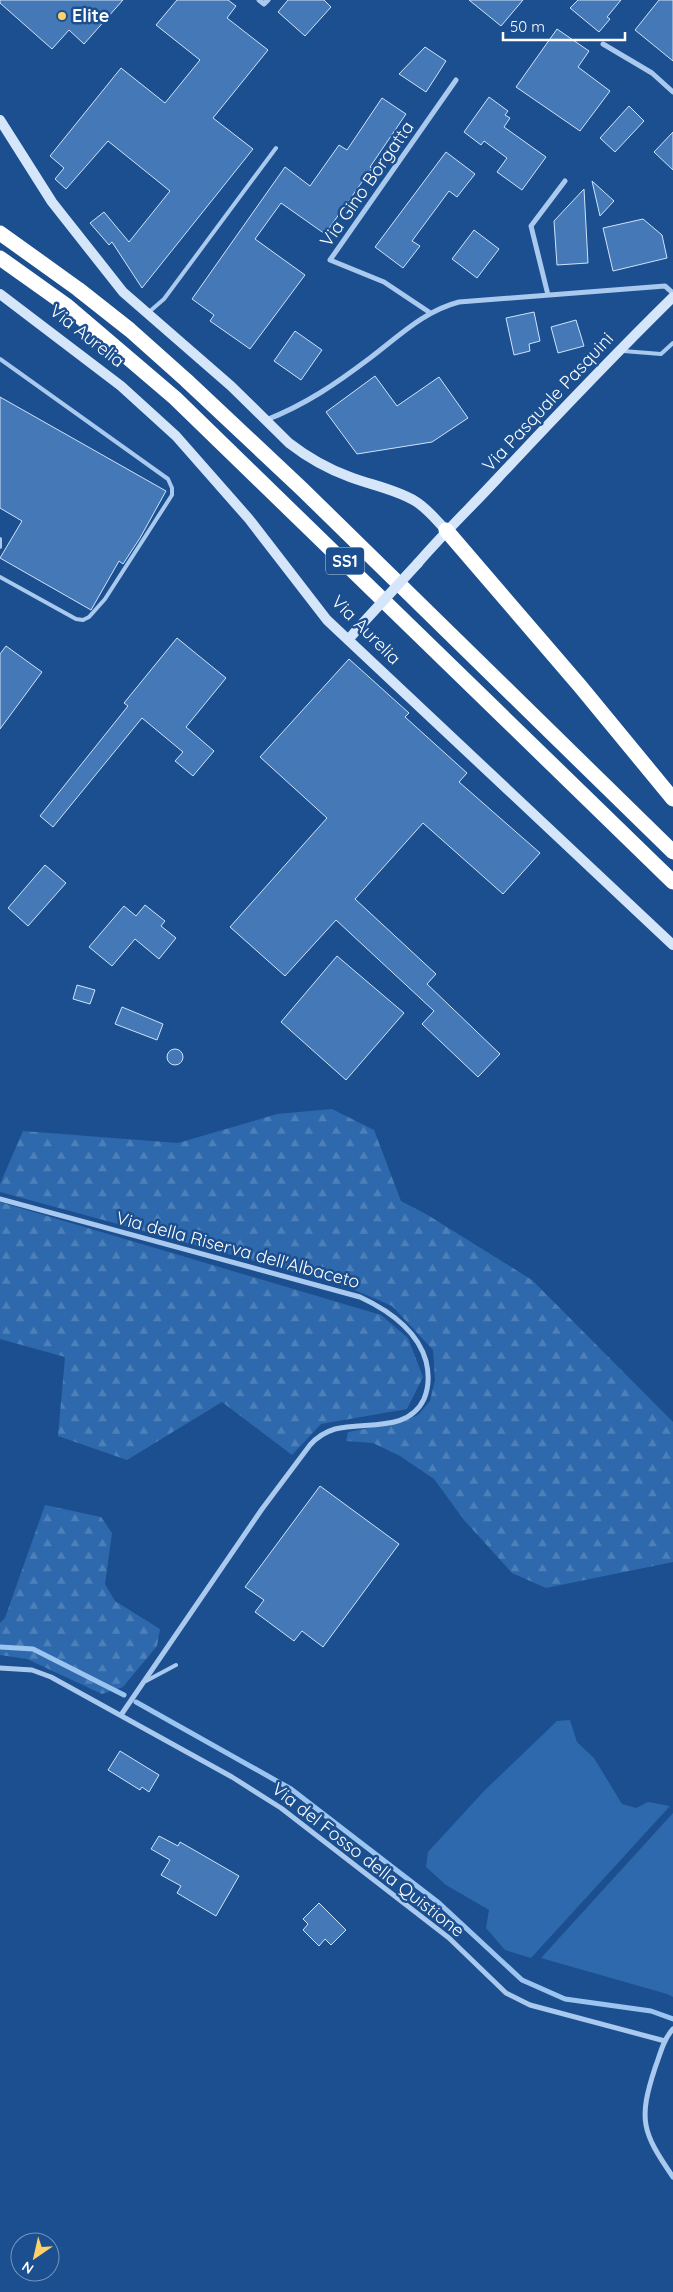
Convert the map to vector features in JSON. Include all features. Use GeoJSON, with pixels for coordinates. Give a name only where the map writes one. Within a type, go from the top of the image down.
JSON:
{"type":"FeatureCollection","features":[{"type":"Feature","properties":{"kind":"highway","name":"Via Aurelia"},"geometry":{"type":"LineString","coordinates":[[0,233],[78,289],[130,330],[186,380],[302,489],[673,852]]}},
{"type":"Feature","properties":{"kind":"highway","name":"Via Aurelia"},"geometry":{"type":"LineString","coordinates":[[0,258],[66,306],[175,398],[673,882]]}},
{"type":"Feature","properties":{"kind":"highway"},"geometry":{"type":"LineString","coordinates":[[446,530],[580,686],[673,799]]}},
{"type":"Feature","properties":{"kind":"street"},"geometry":{"type":"LineString","coordinates":[[259,0],[264,4],[268,0]]}},
{"type":"Feature","properties":{"kind":"street"},"geometry":{"type":"LineString","coordinates":[[603,44],[652,73],[673,92]]}},
{"type":"Feature","properties":{"kind":"street","name":"Via Gino Borgatta"},"geometry":{"type":"LineString","coordinates":[[429,312],[384,282],[330,260],[456,80]]}},
{"type":"Feature","properties":{"kind":"street"},"geometry":{"type":"LineString","coordinates":[[0,120],[52,202],[122,292],[186,345],[303,454],[336,471],[401,493],[427,509],[446,530]]}},
{"type":"Feature","properties":{"kind":"street"},"geometry":{"type":"LineString","coordinates":[[548,295],[531,226],[565,181]]}},
{"type":"Feature","properties":{"kind":"street"},"geometry":{"type":"LineString","coordinates":[[265,420],[291,410],[314,398],[429,312],[442,306],[459,302],[665,286],[673,295]]}},
{"type":"Feature","properties":{"kind":"street","name":"Via Pasquale Pasquini"},"geometry":{"type":"LineString","coordinates":[[348,640],[446,530],[480,497],[673,295]]}},
{"type":"Feature","properties":{"kind":"street","name":"Via Aurelia"},"geometry":{"type":"LineString","coordinates":[[1,296],[121,386],[176,436],[208,470],[249,520],[319,611],[673,945]]}},
{"type":"Feature","properties":{"kind":"street","name":"Via della Riserva dell'Albaceto"},"geometry":{"type":"LineString","coordinates":[[0,1199],[360,1297],[399,1320],[417,1341],[424,1355],[428,1379],[427,1391],[415,1412],[398,1421],[336,1429],[316,1439],[262,1509],[121,1715]]}},
{"type":"Feature","properties":{"kind":"street","name":"Via del Fosso della Quistione"},"geometry":{"type":"LineString","coordinates":[[0,1668],[32,1670],[43,1674],[121,1715],[252,1789],[302,1823],[449,1938],[510,1996],[530,2005],[665,2041]]}},
{"type":"Feature","properties":{"kind":"street"},"geometry":{"type":"LineString","coordinates":[[672,2030],[665,2041],[646,2096],[644,2119],[650,2140],[673,2177]]}},
{"type":"Feature","properties":{"kind":"lane"},"geometry":{"type":"LineString","coordinates":[[147,314],[164,299],[276,148]]}},
{"type":"Feature","properties":{"kind":"lane"},"geometry":{"type":"LineString","coordinates":[[618,351],[661,354],[673,343]]}},
{"type":"Feature","properties":{"kind":"lane"},"geometry":{"type":"LineString","coordinates":[[0,359],[168,480],[172,488],[172,495],[105,599],[89,617],[83,620],[76,619],[0,577]]}},
{"type":"Feature","properties":{"kind":"lane"},"geometry":{"type":"LineString","coordinates":[[0,538],[0,547]]}},
{"type":"Feature","properties":{"kind":"lane"},"geometry":{"type":"LineString","coordinates":[[144,1682],[176,1665]]}},
{"type":"Feature","properties":{"kind":"green space"},"geometry":{"type":"Polygon","coordinates":[[[332,1109],[374,1130],[401,1201],[426,1214],[532,1280],[673,1422],[673,1562],[546,1588],[512,1573],[464,1520],[434,1479],[400,1456],[373,1443],[346,1441],[348,1432],[401,1422],[418,1415],[430,1401],[435,1380],[433,1350],[392,1306],[343,1285],[0,1192],[0,1184],[23,1131],[178,1143],[277,1114],[332,1109]]]}},
{"type":"Feature","properties":{"kind":"green space"},"geometry":{"type":"Polygon","coordinates":[[[0,1202],[381,1315],[408,1338],[423,1377],[407,1409],[321,1424],[292,1455],[222,1402],[127,1460],[58,1436],[65,1357],[0,1339],[0,1202]]]}},
{"type":"Feature","properties":{"kind":"green space"},"geometry":{"type":"Polygon","coordinates":[[[45,1505],[101,1517],[112,1533],[105,1584],[115,1601],[160,1629],[157,1646],[123,1687],[102,1694],[27,1659],[0,1655],[0,1623],[5,1618],[45,1505]]]}},
{"type":"Feature","properties":{"kind":"green space"},"geometry":{"type":"Polygon","coordinates":[[[570,1720],[577,1742],[594,1758],[622,1804],[636,1808],[648,1802],[670,1806],[531,1958],[505,1950],[486,1928],[489,1910],[446,1885],[426,1867],[428,1852],[484,1791],[557,1721],[570,1720]]]}},
{"type":"Feature","properties":{"kind":"green space"},"geometry":{"type":"Polygon","coordinates":[[[673,1813],[673,1997],[541,1958],[673,1813]]]}},
{"type":"Feature","properties":{"kind":"building","name":"Elite"},"geometry":{"type":"Polygon","coordinates":[[[0,0],[123,0],[84,44],[69,30],[52,49],[0,3],[0,0]]]}},
{"type":"Feature","properties":{"kind":"building"},"geometry":{"type":"Polygon","coordinates":[[[177,0],[228,0],[236,6],[227,18],[268,50],[213,118],[253,149],[142,288],[112,242],[109,245],[90,223],[104,212],[129,242],[170,191],[108,141],[66,189],[55,179],[64,168],[50,156],[121,68],[165,103],[200,60],[156,25],[177,0]]]}},
{"type":"Feature","properties":{"kind":"building"},"geometry":{"type":"Polygon","coordinates":[[[288,0],[324,0],[331,7],[305,36],[278,12],[288,0]]]}},
{"type":"Feature","properties":{"kind":"building"},"geometry":{"type":"Polygon","coordinates":[[[469,0],[523,0],[501,26],[469,0]]]}},
{"type":"Feature","properties":{"kind":"building"},"geometry":{"type":"Polygon","coordinates":[[[578,0],[621,0],[607,17],[610,19],[599,32],[570,8],[578,0]]]}},
{"type":"Feature","properties":{"kind":"building"},"geometry":{"type":"Polygon","coordinates":[[[659,0],[673,0],[673,61],[635,30],[659,0]]]}},
{"type":"Feature","properties":{"kind":"building"},"geometry":{"type":"Polygon","coordinates":[[[557,29],[589,51],[578,67],[610,91],[580,131],[516,87],[557,29]]]}},
{"type":"Feature","properties":{"kind":"building"},"geometry":{"type":"Polygon","coordinates":[[[425,47],[446,61],[426,92],[399,74],[425,47]]]}},
{"type":"Feature","properties":{"kind":"building"},"geometry":{"type":"Polygon","coordinates":[[[489,97],[508,111],[505,115],[510,118],[504,127],[546,157],[522,190],[497,172],[507,158],[484,141],[481,145],[464,132],[489,97]]]}},
{"type":"Feature","properties":{"kind":"building"},"geometry":{"type":"Polygon","coordinates":[[[382,98],[406,114],[370,167],[372,168],[325,234],[281,203],[255,239],[305,275],[250,349],[210,321],[214,315],[192,299],[285,167],[310,186],[339,145],[347,150],[382,98]]]}},
{"type":"Feature","properties":{"kind":"building"},"geometry":{"type":"Polygon","coordinates":[[[629,106],[644,121],[615,152],[600,138],[629,106]]]}},
{"type":"Feature","properties":{"kind":"building"},"geometry":{"type":"Polygon","coordinates":[[[673,132],[673,170],[654,152],[673,132]]]}},
{"type":"Feature","properties":{"kind":"building"},"geometry":{"type":"Polygon","coordinates":[[[446,152],[475,174],[457,197],[449,191],[412,241],[420,246],[403,268],[375,247],[446,152]]]}},
{"type":"Feature","properties":{"kind":"building"},"geometry":{"type":"Polygon","coordinates":[[[592,181],[614,201],[600,216],[592,181]]]}},
{"type":"Feature","properties":{"kind":"building"},"geometry":{"type":"Polygon","coordinates":[[[584,189],[588,263],[557,265],[554,221],[584,189]]]}},
{"type":"Feature","properties":{"kind":"building"},"geometry":{"type":"Polygon","coordinates":[[[643,219],[662,235],[667,258],[613,271],[603,228],[643,219]]]}},
{"type":"Feature","properties":{"kind":"building"},"geometry":{"type":"Polygon","coordinates":[[[474,230],[499,249],[477,278],[452,259],[474,230]]]}},
{"type":"Feature","properties":{"kind":"building"},"geometry":{"type":"Polygon","coordinates":[[[534,312],[540,341],[529,344],[530,351],[514,355],[506,318],[534,312]]]}},
{"type":"Feature","properties":{"kind":"building"},"geometry":{"type":"Polygon","coordinates":[[[576,320],[584,346],[558,353],[551,327],[576,320]]]}},
{"type":"Feature","properties":{"kind":"building"},"geometry":{"type":"Polygon","coordinates":[[[295,331],[322,350],[301,380],[274,361],[295,331]]]}},
{"type":"Feature","properties":{"kind":"building"},"geometry":{"type":"Polygon","coordinates":[[[375,376],[397,406],[439,377],[468,418],[432,442],[357,454],[326,412],[375,376]]]}},
{"type":"Feature","properties":{"kind":"building"},"geometry":{"type":"Polygon","coordinates":[[[0,397],[166,491],[140,538],[123,564],[119,561],[91,610],[0,558],[22,521],[0,508],[0,397]]]}},
{"type":"Feature","properties":{"kind":"building"},"geometry":{"type":"Polygon","coordinates":[[[177,638],[226,678],[186,727],[214,751],[193,776],[175,761],[183,752],[142,718],[53,827],[40,816],[128,706],[124,703],[177,638]]]}},
{"type":"Feature","properties":{"kind":"building"},"geometry":{"type":"Polygon","coordinates":[[[6,646],[42,672],[0,729],[0,654],[6,646]]]}},
{"type":"Feature","properties":{"kind":"building"},"geometry":{"type":"Polygon","coordinates":[[[349,659],[409,713],[405,717],[467,773],[459,782],[540,853],[503,894],[423,823],[355,899],[436,974],[427,984],[500,1054],[478,1077],[422,1024],[434,1011],[336,920],[285,976],[230,927],[327,818],[260,757],[349,659]]]}},
{"type":"Feature","properties":{"kind":"building"},"geometry":{"type":"Polygon","coordinates":[[[45,865],[66,883],[28,926],[8,908],[45,865]]]}},
{"type":"Feature","properties":{"kind":"building"},"geometry":{"type":"Polygon","coordinates":[[[145,905],[165,921],[161,926],[176,938],[159,959],[135,939],[112,966],[89,947],[124,906],[136,916],[145,905]]]}},
{"type":"Feature","properties":{"kind":"building"},"geometry":{"type":"Polygon","coordinates":[[[337,956],[404,1013],[346,1080],[281,1022],[337,956]]]}},
{"type":"Feature","properties":{"kind":"building"},"geometry":{"type":"Polygon","coordinates":[[[77,985],[95,990],[90,1004],[73,999],[77,985]]]}},
{"type":"Feature","properties":{"kind":"building"},"geometry":{"type":"Polygon","coordinates":[[[122,1007],[163,1024],[157,1040],[115,1024],[122,1007]]]}},
{"type":"Feature","properties":{"kind":"building"},"geometry":{"type":"Polygon","coordinates":[[[172,1049],[178,1049],[183,1054],[181,1063],[172,1065],[167,1060],[167,1054],[172,1049]]]}},
{"type":"Feature","properties":{"kind":"building"},"geometry":{"type":"Polygon","coordinates":[[[320,1486],[399,1544],[323,1647],[302,1631],[294,1641],[255,1612],[264,1600],[245,1587],[320,1486]]]}},
{"type":"Feature","properties":{"kind":"building"},"geometry":{"type":"Polygon","coordinates":[[[120,1751],[159,1775],[149,1792],[142,1787],[140,1790],[108,1770],[120,1751]]]}},
{"type":"Feature","properties":{"kind":"building"},"geometry":{"type":"Polygon","coordinates":[[[159,1836],[178,1846],[180,1842],[239,1876],[216,1916],[177,1893],[181,1886],[161,1875],[170,1860],[151,1849],[159,1836]]]}},
{"type":"Feature","properties":{"kind":"building"},"geometry":{"type":"Polygon","coordinates":[[[319,1903],[346,1930],[331,1945],[325,1939],[319,1946],[303,1930],[308,1924],[303,1919],[319,1903]]]}},
{"type":"Feature","properties":{"kind":"waterway"},"geometry":{"type":"LineString","coordinates":[[0,1647],[33,1649],[124,1695]]}},
{"type":"Feature","properties":{"kind":"waterway"},"geometry":{"type":"LineString","coordinates":[[136,1702],[291,1789],[439,1903],[522,1980],[565,1999],[651,2011],[673,2019]]}},
{"type":"Feature","properties":{"kind":"place","name":"Elite"},"geometry":{"type":"Point","coordinates":[62,16]}}]}
